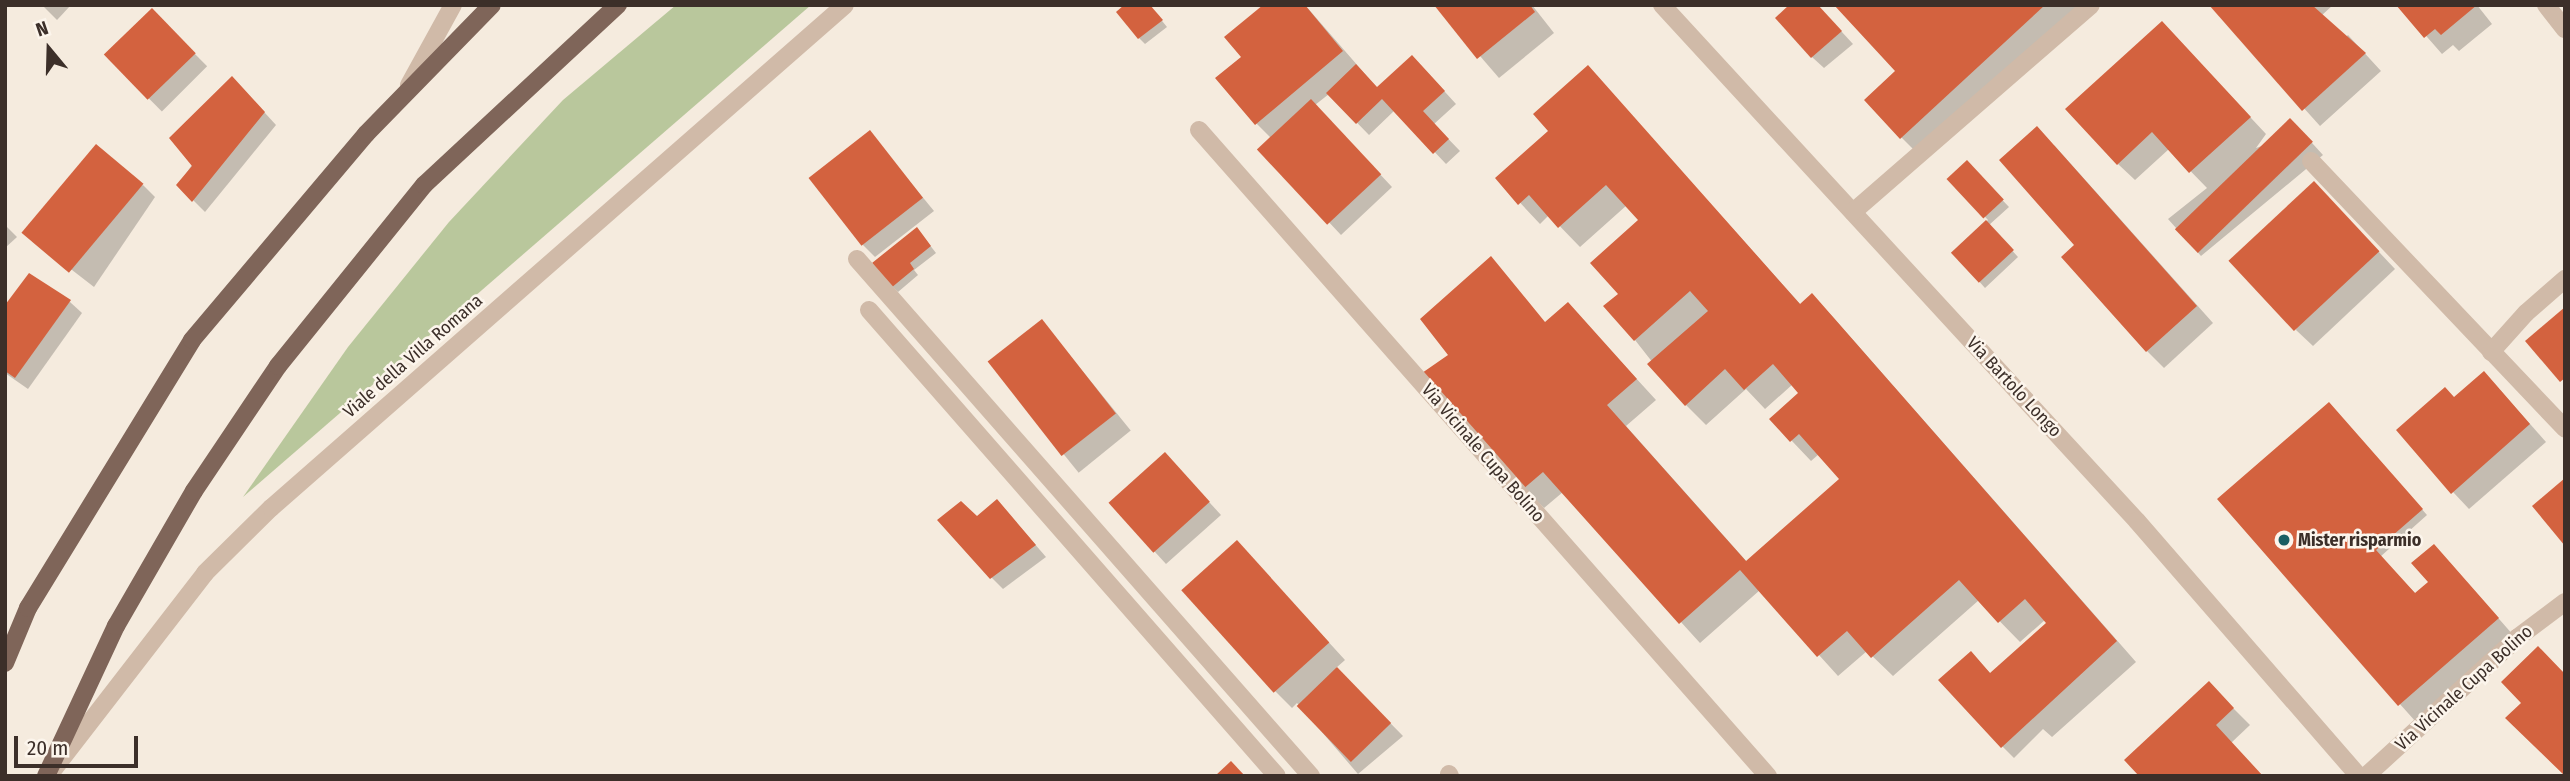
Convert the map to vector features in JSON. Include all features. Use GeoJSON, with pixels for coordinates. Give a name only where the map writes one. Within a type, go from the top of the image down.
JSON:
{"type":"FeatureCollection","features":[{"type":"Feature","properties":{"kind":"main road"},"geometry":{"type":"LineString","coordinates":[[5,663],[28,608],[192,341],[405,94],[492,5]]}},
{"type":"Feature","properties":{"kind":"main road","name":"Viale della Villa Romana"},"geometry":{"type":"LineString","coordinates":[[48,776],[116,626],[194,491],[278,366],[424,184],[618,5]]}},
{"type":"Feature","properties":{"kind":"street"},"geometry":{"type":"LineString","coordinates":[[405,94],[453,5]]}},
{"type":"Feature","properties":{"kind":"street","name":"Viale della Villa Romana"},"geometry":{"type":"LineString","coordinates":[[48,776],[205,573],[271,508],[845,5]]}},
{"type":"Feature","properties":{"kind":"street","name":"Via Bartolo Longo"},"geometry":{"type":"LineString","coordinates":[[1662,5],[2137,521],[2359,776]]}},
{"type":"Feature","properties":{"kind":"street"},"geometry":{"type":"LineString","coordinates":[[1853,212],[2091,5]]}},
{"type":"Feature","properties":{"kind":"street"},"geometry":{"type":"LineString","coordinates":[[2546,5],[2565,29]]}},
{"type":"Feature","properties":{"kind":"street","name":"Via Vicinale Cupa Bolino"},"geometry":{"type":"LineString","coordinates":[[1199,130],[1768,776]]}},
{"type":"Feature","properties":{"kind":"street"},"geometry":{"type":"LineString","coordinates":[[2311,160],[2565,429]]}},
{"type":"Feature","properties":{"kind":"street"},"geometry":{"type":"LineString","coordinates":[[858,259],[1311,776]]}},
{"type":"Feature","properties":{"kind":"street"},"geometry":{"type":"LineString","coordinates":[[2491,352],[2526,313],[2565,279]]}},
{"type":"Feature","properties":{"kind":"street"},"geometry":{"type":"LineString","coordinates":[[869,310],[1277,776]]}},
{"type":"Feature","properties":{"kind":"street","name":"Via Vicinale Cupa Bolino"},"geometry":{"type":"LineString","coordinates":[[2366,776],[2517,638],[2565,602]]}},
{"type":"Feature","properties":{"kind":"green space"},"geometry":{"type":"Polygon","coordinates":[[[676,5],[811,5],[243,497],[348,347],[449,222],[563,100],[676,5]]]}},
{"type":"Feature","properties":{"kind":"building"},"geometry":{"type":"Polygon","coordinates":[[[1124,5],[1150,5],[1163,20],[1138,39],[1116,12],[1124,5]]]}},
{"type":"Feature","properties":{"kind":"building"},"geometry":{"type":"Polygon","coordinates":[[[1263,5],[1305,5],[1343,51],[1255,125],[1215,78],[1241,57],[1224,37],[1263,5]]]}},
{"type":"Feature","properties":{"kind":"building"},"geometry":{"type":"Polygon","coordinates":[[[1434,5],[1530,5],[1535,12],[1477,59],[1434,5]]]}},
{"type":"Feature","properties":{"kind":"building"},"geometry":{"type":"Polygon","coordinates":[[[1789,5],[1818,5],[1842,31],[1811,58],[1775,18],[1789,5]]]}},
{"type":"Feature","properties":{"kind":"building"},"geometry":{"type":"Polygon","coordinates":[[[1834,5],[2045,5],[1900,139],[1864,100],[1895,71],[1834,5]]]}},
{"type":"Feature","properties":{"kind":"building"},"geometry":{"type":"Polygon","coordinates":[[[2209,5],[2312,5],[2366,53],[2302,111],[2209,5]]]}},
{"type":"Feature","properties":{"kind":"building"},"geometry":{"type":"Polygon","coordinates":[[[2396,5],[2477,5],[2441,35],[2435,29],[2424,38],[2396,5]]]}},
{"type":"Feature","properties":{"kind":"building"},"geometry":{"type":"Polygon","coordinates":[[[152,8],[196,53],[148,100],[104,55],[152,8]]]}},
{"type":"Feature","properties":{"kind":"building"},"geometry":{"type":"Polygon","coordinates":[[[2162,21],[2251,117],[2189,173],[2152,132],[2117,165],[2065,109],[2162,21]]]}},
{"type":"Feature","properties":{"kind":"building"},"geometry":{"type":"Polygon","coordinates":[[[1412,55],[1445,91],[1423,111],[1449,139],[1433,154],[1382,99],[1356,124],[1326,93],[1356,64],[1377,87],[1412,55]]]}},
{"type":"Feature","properties":{"kind":"building"},"geometry":{"type":"Polygon","coordinates":[[[1588,65],[1800,304],[1812,293],[2117,641],[2001,748],[1938,680],[1971,651],[1990,673],[2046,623],[2025,599],[1998,623],[1959,580],[1871,658],[1847,631],[1817,657],[1740,570],[1679,624],[1543,472],[1523,489],[1422,373],[1448,355],[1420,319],[1491,256],[1545,322],[1568,302],[1637,379],[1607,405],[1746,561],[1839,479],[1799,434],[1790,442],[1769,419],[1798,393],[1773,364],[1744,390],[1725,369],[1685,406],[1647,364],[1708,311],[1690,291],[1634,341],[1603,306],[1618,294],[1590,263],[1638,220],[1606,185],[1558,228],[1529,195],[1518,205],[1495,178],[1548,131],[1533,114],[1588,65]]]}},
{"type":"Feature","properties":{"kind":"building"},"geometry":{"type":"Polygon","coordinates":[[[232,76],[265,112],[192,202],[176,185],[192,166],[169,138],[232,76]]]}},
{"type":"Feature","properties":{"kind":"building"},"geometry":{"type":"Polygon","coordinates":[[[1311,99],[1381,174],[1327,225],[1257,149],[1311,99]]]}},
{"type":"Feature","properties":{"kind":"building"},"geometry":{"type":"Polygon","coordinates":[[[2290,118],[2313,142],[2198,253],[2175,229],[2290,118]]]}},
{"type":"Feature","properties":{"kind":"building"},"geometry":{"type":"Polygon","coordinates":[[[2037,126],[2197,306],[2146,352],[2061,257],[2074,245],[1999,160],[2037,126]]]}},
{"type":"Feature","properties":{"kind":"building"},"geometry":{"type":"Polygon","coordinates":[[[870,130],[923,198],[861,246],[809,178],[870,130]]]}},
{"type":"Feature","properties":{"kind":"building"},"geometry":{"type":"Polygon","coordinates":[[[96,144],[143,184],[69,273],[21,233],[96,144]]]}},
{"type":"Feature","properties":{"kind":"building"},"geometry":{"type":"Polygon","coordinates":[[[1967,160],[2004,199],[1983,219],[1947,179],[1967,160]]]}},
{"type":"Feature","properties":{"kind":"building"},"geometry":{"type":"Polygon","coordinates":[[[2314,181],[2379,251],[2294,331],[2228,261],[2314,181]]]}},
{"type":"Feature","properties":{"kind":"building"},"geometry":{"type":"Polygon","coordinates":[[[1986,220],[2014,250],[1979,283],[1951,253],[1986,220]]]}},
{"type":"Feature","properties":{"kind":"building"},"geometry":{"type":"Polygon","coordinates":[[[917,227],[931,246],[910,263],[914,269],[891,288],[872,263],[917,227]]]}},
{"type":"Feature","properties":{"kind":"building"},"geometry":{"type":"Polygon","coordinates":[[[29,273],[71,300],[15,378],[5,371],[5,305],[29,273]]]}},
{"type":"Feature","properties":{"kind":"building"},"geometry":{"type":"Polygon","coordinates":[[[2565,307],[2565,378],[2560,382],[2525,341],[2565,307]]]}},
{"type":"Feature","properties":{"kind":"building"},"geometry":{"type":"Polygon","coordinates":[[[1042,319],[1116,414],[1062,456],[988,361],[1042,319]]]}},
{"type":"Feature","properties":{"kind":"building"},"geometry":{"type":"Polygon","coordinates":[[[2484,371],[2530,424],[2451,494],[2396,430],[2445,387],[2454,397],[2484,371]]]}},
{"type":"Feature","properties":{"kind":"building"},"geometry":{"type":"Polygon","coordinates":[[[2329,402],[2423,509],[2376,550],[2415,593],[2428,582],[2411,563],[2434,544],[2499,618],[2398,706],[2217,499],[2329,402]]]}},
{"type":"Feature","properties":{"kind":"building"},"geometry":{"type":"Polygon","coordinates":[[[1165,452],[1210,502],[1153,553],[1109,503],[1165,452]]]}},
{"type":"Feature","properties":{"kind":"building"},"geometry":{"type":"Polygon","coordinates":[[[2565,478],[2565,546],[2532,506],[2565,478]]]}},
{"type":"Feature","properties":{"kind":"building"},"geometry":{"type":"Polygon","coordinates":[[[997,499],[1036,545],[990,579],[937,520],[961,501],[977,516],[997,499]]]}},
{"type":"Feature","properties":{"kind":"building"},"geometry":{"type":"Polygon","coordinates":[[[1237,540],[1329,643],[1274,693],[1181,590],[1237,540]]]}},
{"type":"Feature","properties":{"kind":"building"},"geometry":{"type":"Polygon","coordinates":[[[2538,646],[2565,674],[2565,776],[2505,718],[2521,703],[2501,682],[2538,646]]]}},
{"type":"Feature","properties":{"kind":"building"},"geometry":{"type":"Polygon","coordinates":[[[1337,667],[1391,723],[1351,762],[1297,706],[1337,667]]]}},
{"type":"Feature","properties":{"kind":"building"},"geometry":{"type":"Polygon","coordinates":[[[2209,681],[2234,708],[2216,725],[2263,776],[2139,776],[2124,760],[2209,681]]]}},
{"type":"Feature","properties":{"kind":"building"},"geometry":{"type":"Polygon","coordinates":[[[1231,761],[1245,776],[1215,776],[1231,761]]]}},
{"type":"Feature","properties":{"kind":"place","name":"Mister risparmio"},"geometry":{"type":"Point","coordinates":[2284,540]}}]}
